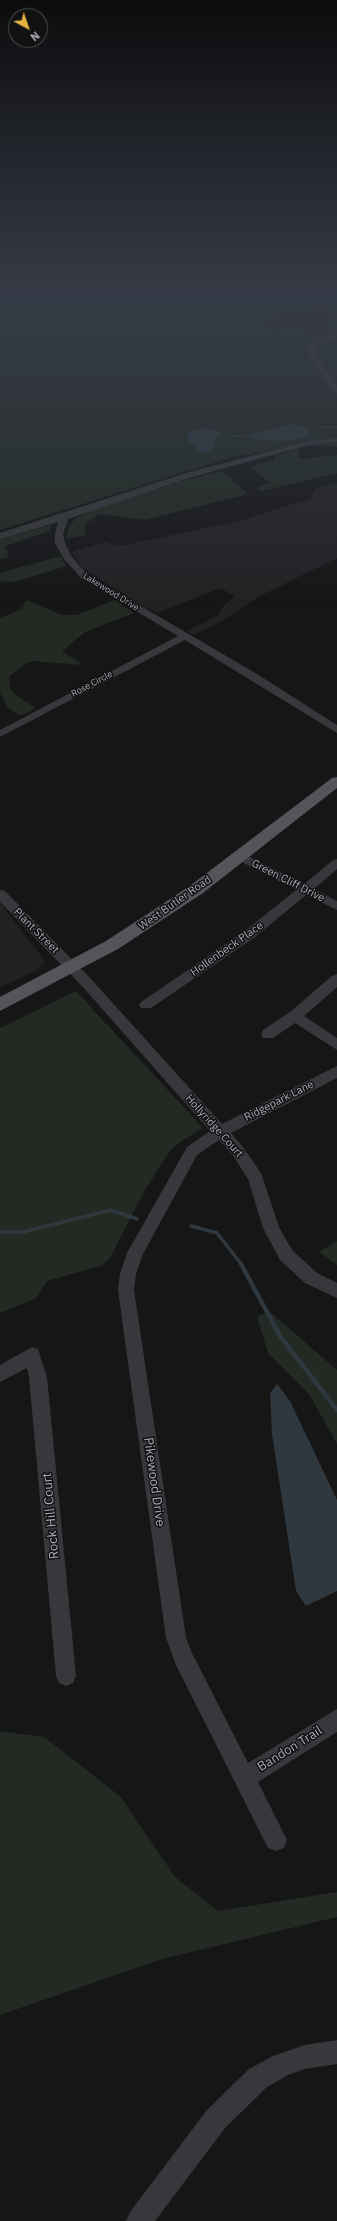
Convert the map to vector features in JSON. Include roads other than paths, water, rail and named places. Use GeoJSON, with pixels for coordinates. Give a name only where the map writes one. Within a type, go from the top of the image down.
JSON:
{"type":"FeatureCollection","features":[{"type":"Feature","properties":{"kind":"main road","name":"West Butler Road"},"geometry":{"type":"LineString","coordinates":[[0,1005],[72,967],[155,917],[240,856],[337,781]]}},
{"type":"Feature","properties":{"kind":"street"},"geometry":{"type":"LineString","coordinates":[[0,536],[64,517],[189,475],[309,443],[337,440]]}},
{"type":"Feature","properties":{"kind":"street","name":"Lakewood Drive"},"geometry":{"type":"LineString","coordinates":[[64,517],[59,534],[60,542],[67,557],[77,570],[110,592],[185,636],[337,730]]}},
{"type":"Feature","properties":{"kind":"street","name":"Rose Circle"},"geometry":{"type":"LineString","coordinates":[[0,734],[185,636]]}},
{"type":"Feature","properties":{"kind":"street","name":"Green Cliff Drive"},"geometry":{"type":"LineString","coordinates":[[240,856],[337,906]]}},
{"type":"Feature","properties":{"kind":"street","name":"Hollenbeck Place"},"geometry":{"type":"LineString","coordinates":[[146,1005],[250,934],[337,863]]}},
{"type":"Feature","properties":{"kind":"street","name":"Plant Street"},"geometry":{"type":"LineString","coordinates":[[0,894],[72,967]]}},
{"type":"Feature","properties":{"kind":"street","name":"Hollyridge Court"},"geometry":{"type":"LineString","coordinates":[[72,967],[237,1150],[255,1177],[271,1228],[286,1255],[311,1278],[337,1291]]}},
{"type":"Feature","properties":{"kind":"street"},"geometry":{"type":"LineString","coordinates":[[268,1034],[295,1016],[337,979]]}},
{"type":"Feature","properties":{"kind":"street"},"geometry":{"type":"LineString","coordinates":[[295,1016],[337,1044]]}},
{"type":"Feature","properties":{"kind":"street","name":"Ridgepark Lane"},"geometry":{"type":"LineString","coordinates":[[220,1131],[337,1071]]}},
{"type":"Feature","properties":{"kind":"street","name":"Pikewood Drive"},"geometry":{"type":"LineString","coordinates":[[220,1131],[203,1141],[192,1151],[135,1253],[128,1274],[126,1290],[176,1638],[183,1658],[276,1840]]}},
{"type":"Feature","properties":{"kind":"street","name":"Rock Hill Court"},"geometry":{"type":"LineString","coordinates":[[0,1374],[32,1356],[38,1377],[66,1676]]}},
{"type":"Feature","properties":{"kind":"street","name":"Bandon Trail"},"geometry":{"type":"LineString","coordinates":[[244,1778],[337,1720]]}},
{"type":"Feature","properties":{"kind":"street"},"geometry":{"type":"LineString","coordinates":[[139,2221],[216,2119],[258,2078],[282,2065],[305,2057],[337,2052]]}},
{"type":"Feature","properties":{"kind":"waterway"},"geometry":{"type":"LineString","coordinates":[[318,427],[337,427]]}},
{"type":"Feature","properties":{"kind":"waterway"},"geometry":{"type":"LineString","coordinates":[[229,436],[244,436]]}},
{"type":"Feature","properties":{"kind":"waterway"},"geometry":{"type":"LineString","coordinates":[[0,1232],[23,1232],[111,1210],[137,1219]]}},
{"type":"Feature","properties":{"kind":"waterway"},"geometry":{"type":"LineString","coordinates":[[191,1226],[217,1233],[242,1265]]}},
{"type":"Feature","properties":{"kind":"waterway"},"geometry":{"type":"LineString","coordinates":[[241,1264],[280,1336],[337,1410]]}}]}
